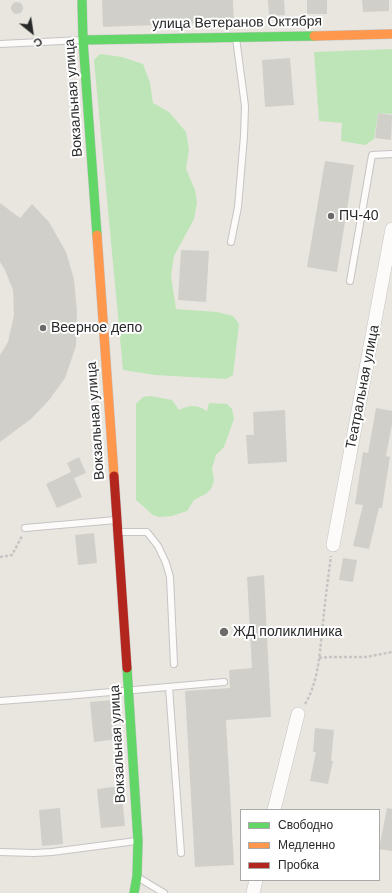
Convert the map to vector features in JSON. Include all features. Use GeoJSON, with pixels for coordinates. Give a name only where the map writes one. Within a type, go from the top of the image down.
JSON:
{"type":"FeatureCollection","features":[{"type":"Feature","properties":{"kind":"street","name":"Вокзальная улица"},"geometry":{"type":"LineString","coordinates":[[82,0],[138,840],[134,893]]}},
{"type":"Feature","properties":{"kind":"street","name":"улица Ветеранов Октября"},"geometry":{"type":"LineString","coordinates":[[84,40],[392,34]]}},
{"type":"Feature","properties":{"kind":"street","name":"Театральная улица"},"geometry":{"type":"LineString","coordinates":[[333,545],[392,229]]}},
{"type":"Feature","properties":{"kind":"street"},"geometry":{"type":"LineString","coordinates":[[274,809],[298,714]]}},
{"type":"Feature","properties":{"kind":"street"},"geometry":{"type":"LineString","coordinates":[[253,893],[256,881]]}},
{"type":"Feature","properties":{"kind":"lane"},"geometry":{"type":"LineString","coordinates":[[231,242],[238,207],[245,106],[235,37]]}},
{"type":"Feature","properties":{"kind":"lane"},"geometry":{"type":"LineString","coordinates":[[0,44],[84,40]]}},
{"type":"Feature","properties":{"kind":"lane"},"geometry":{"type":"LineString","coordinates":[[350,281],[372,155],[392,154]]}},
{"type":"Feature","properties":{"kind":"lane"},"geometry":{"type":"LineString","coordinates":[[25,528],[117,520]]}},
{"type":"Feature","properties":{"kind":"lane"},"geometry":{"type":"LineString","coordinates":[[118,532],[147,532],[158,546],[166,563],[170,577],[174,664]]}},
{"type":"Feature","properties":{"kind":"lane"},"geometry":{"type":"LineString","coordinates":[[0,701],[224,682]]}},
{"type":"Feature","properties":{"kind":"lane"},"geometry":{"type":"LineString","coordinates":[[169,687],[181,853]]}},
{"type":"Feature","properties":{"kind":"lane"},"geometry":{"type":"LineString","coordinates":[[0,852],[52,852],[138,840]]}},
{"type":"Feature","properties":{"kind":"lane"},"geometry":{"type":"LineString","coordinates":[[136,876],[164,893]]}},
{"type":"Feature","properties":{"kind":"path"},"geometry":{"type":"LineString","coordinates":[[0,557],[12,555],[25,528]]}},
{"type":"Feature","properties":{"kind":"path"},"geometry":{"type":"LineString","coordinates":[[298,714],[306,702],[312,688],[319,658],[333,545]]}},
{"type":"Feature","properties":{"kind":"path"},"geometry":{"type":"LineString","coordinates":[[319,658],[366,657],[392,652]]}},
{"type":"Feature","properties":{"kind":"green space"},"geometry":{"type":"Polygon","coordinates":[[[392,49],[392,114],[378,113],[374,139],[365,145],[341,141],[342,123],[319,121],[314,52],[392,49]]]}},
{"type":"Feature","properties":{"kind":"green space"},"geometry":{"type":"Polygon","coordinates":[[[100,54],[122,57],[143,64],[150,83],[153,103],[169,112],[186,132],[189,149],[186,169],[195,190],[197,203],[194,219],[174,256],[171,276],[176,309],[217,312],[233,316],[239,324],[233,375],[226,379],[155,375],[123,370],[94,60],[100,54]]]}},
{"type":"Feature","properties":{"kind":"green space"},"geometry":{"type":"Polygon","coordinates":[[[150,396],[172,400],[179,410],[193,406],[200,407],[207,411],[209,403],[227,404],[232,409],[234,419],[224,447],[216,455],[212,468],[214,481],[211,489],[194,500],[187,511],[172,516],[160,517],[153,515],[136,500],[136,404],[143,397],[150,396]]]}},
{"type":"Feature","properties":{"kind":"building"},"geometry":{"type":"Polygon","coordinates":[[[102,0],[233,0],[234,22],[103,27],[102,0]]]}},
{"type":"Feature","properties":{"kind":"building"},"geometry":{"type":"Polygon","coordinates":[[[268,0],[284,0],[285,15],[269,16],[268,0]]]}},
{"type":"Feature","properties":{"kind":"building"},"geometry":{"type":"Polygon","coordinates":[[[307,0],[327,0],[327,14],[307,14],[307,0]]]}},
{"type":"Feature","properties":{"kind":"building"},"geometry":{"type":"Polygon","coordinates":[[[362,0],[389,0],[389,11],[363,12],[362,0]]]}},
{"type":"Feature","properties":{"kind":"building"},"geometry":{"type":"Polygon","coordinates":[[[19,2],[22,3],[22,13],[15,14],[12,13],[11,6],[12,3],[19,2]]]}},
{"type":"Feature","properties":{"kind":"building"},"geometry":{"type":"Polygon","coordinates":[[[290,58],[294,105],[265,107],[262,60],[290,58]]]}},
{"type":"Feature","properties":{"kind":"building"},"geometry":{"type":"Polygon","coordinates":[[[378,113],[392,115],[391,140],[375,138],[378,113]]]}},
{"type":"Feature","properties":{"kind":"building","name":"ПЧ-40"},"geometry":{"type":"Polygon","coordinates":[[[325,161],[354,165],[337,272],[307,267],[325,161]]]}},
{"type":"Feature","properties":{"kind":"building","name":"Веерное депо"},"geometry":{"type":"Polygon","coordinates":[[[0,203],[20,218],[32,204],[49,222],[66,252],[74,279],[77,312],[76,346],[65,378],[50,399],[31,419],[0,442],[0,355],[8,342],[14,315],[13,290],[0,262],[0,203]]]}},
{"type":"Feature","properties":{"kind":"building"},"geometry":{"type":"Polygon","coordinates":[[[181,250],[209,251],[206,302],[178,300],[181,250]]]}},
{"type":"Feature","properties":{"kind":"building"},"geometry":{"type":"Polygon","coordinates":[[[376,408],[392,411],[392,424],[386,456],[390,457],[382,508],[379,508],[369,549],[353,546],[363,505],[355,504],[363,452],[368,453],[376,408]]]}},
{"type":"Feature","properties":{"kind":"building"},"geometry":{"type":"Polygon","coordinates":[[[285,410],[287,462],[248,464],[246,435],[254,435],[253,412],[285,410]]]}},
{"type":"Feature","properties":{"kind":"building"},"geometry":{"type":"Polygon","coordinates":[[[79,457],[86,473],[74,478],[82,497],[57,508],[46,484],[71,472],[67,463],[79,457]]]}},
{"type":"Feature","properties":{"kind":"building"},"geometry":{"type":"Polygon","coordinates":[[[94,533],[97,563],[78,565],[75,535],[94,533]]]}},
{"type":"Feature","properties":{"kind":"building"},"geometry":{"type":"Polygon","coordinates":[[[343,558],[357,560],[353,582],[339,580],[343,558]]]}},
{"type":"Feature","properties":{"kind":"building"},"geometry":{"type":"Polygon","coordinates":[[[264,575],[271,717],[226,720],[234,865],[195,867],[185,691],[230,688],[229,670],[252,668],[247,577],[264,575]]]}},
{"type":"Feature","properties":{"kind":"building"},"geometry":{"type":"Polygon","coordinates":[[[113,700],[118,739],[94,742],[90,702],[113,700]]]}},
{"type":"Feature","properties":{"kind":"building"},"geometry":{"type":"Polygon","coordinates":[[[315,728],[334,730],[331,761],[333,761],[328,784],[310,781],[316,752],[313,752],[315,728]]]}},
{"type":"Feature","properties":{"kind":"building"},"geometry":{"type":"Polygon","coordinates":[[[121,786],[125,826],[101,828],[97,789],[121,786]]]}},
{"type":"Feature","properties":{"kind":"building"},"geometry":{"type":"Polygon","coordinates":[[[60,808],[63,844],[42,846],[39,810],[60,808]]]}},
{"type":"Feature","properties":{"kind":"building"},"geometry":{"type":"Polygon","coordinates":[[[387,808],[392,809],[392,851],[380,849],[387,808]]]}},
{"type":"Feature","properties":{"kind":"traffic: fast"},"geometry":{"type":"LineString","coordinates":[[82,0],[83,40],[97,235]]}},
{"type":"Feature","properties":{"kind":"traffic: fast"},"geometry":{"type":"LineString","coordinates":[[83,40],[314,36]]}},
{"type":"Feature","properties":{"kind":"traffic: fast"},"geometry":{"type":"LineString","coordinates":[[127,668],[138,841],[137,876],[134,893]]}},
{"type":"Feature","properties":{"kind":"traffic: slow"},"geometry":{"type":"LineString","coordinates":[[314,36],[392,34]]}},
{"type":"Feature","properties":{"kind":"traffic: slow"},"geometry":{"type":"LineString","coordinates":[[97,235],[114,476]]}},
{"type":"Feature","properties":{"kind":"traffic: jam"},"geometry":{"type":"LineString","coordinates":[[114,476],[127,668]]}},
{"type":"Feature","properties":{"kind":"place","name":"ПЧ-40"},"geometry":{"type":"Point","coordinates":[331,216]}},
{"type":"Feature","properties":{"kind":"place","name":"Веерное депо"},"geometry":{"type":"Point","coordinates":[43,328]}},
{"type":"Feature","properties":{"kind":"place","name":"ЖД поликлиника"},"geometry":{"type":"Point","coordinates":[224,632]}}]}
